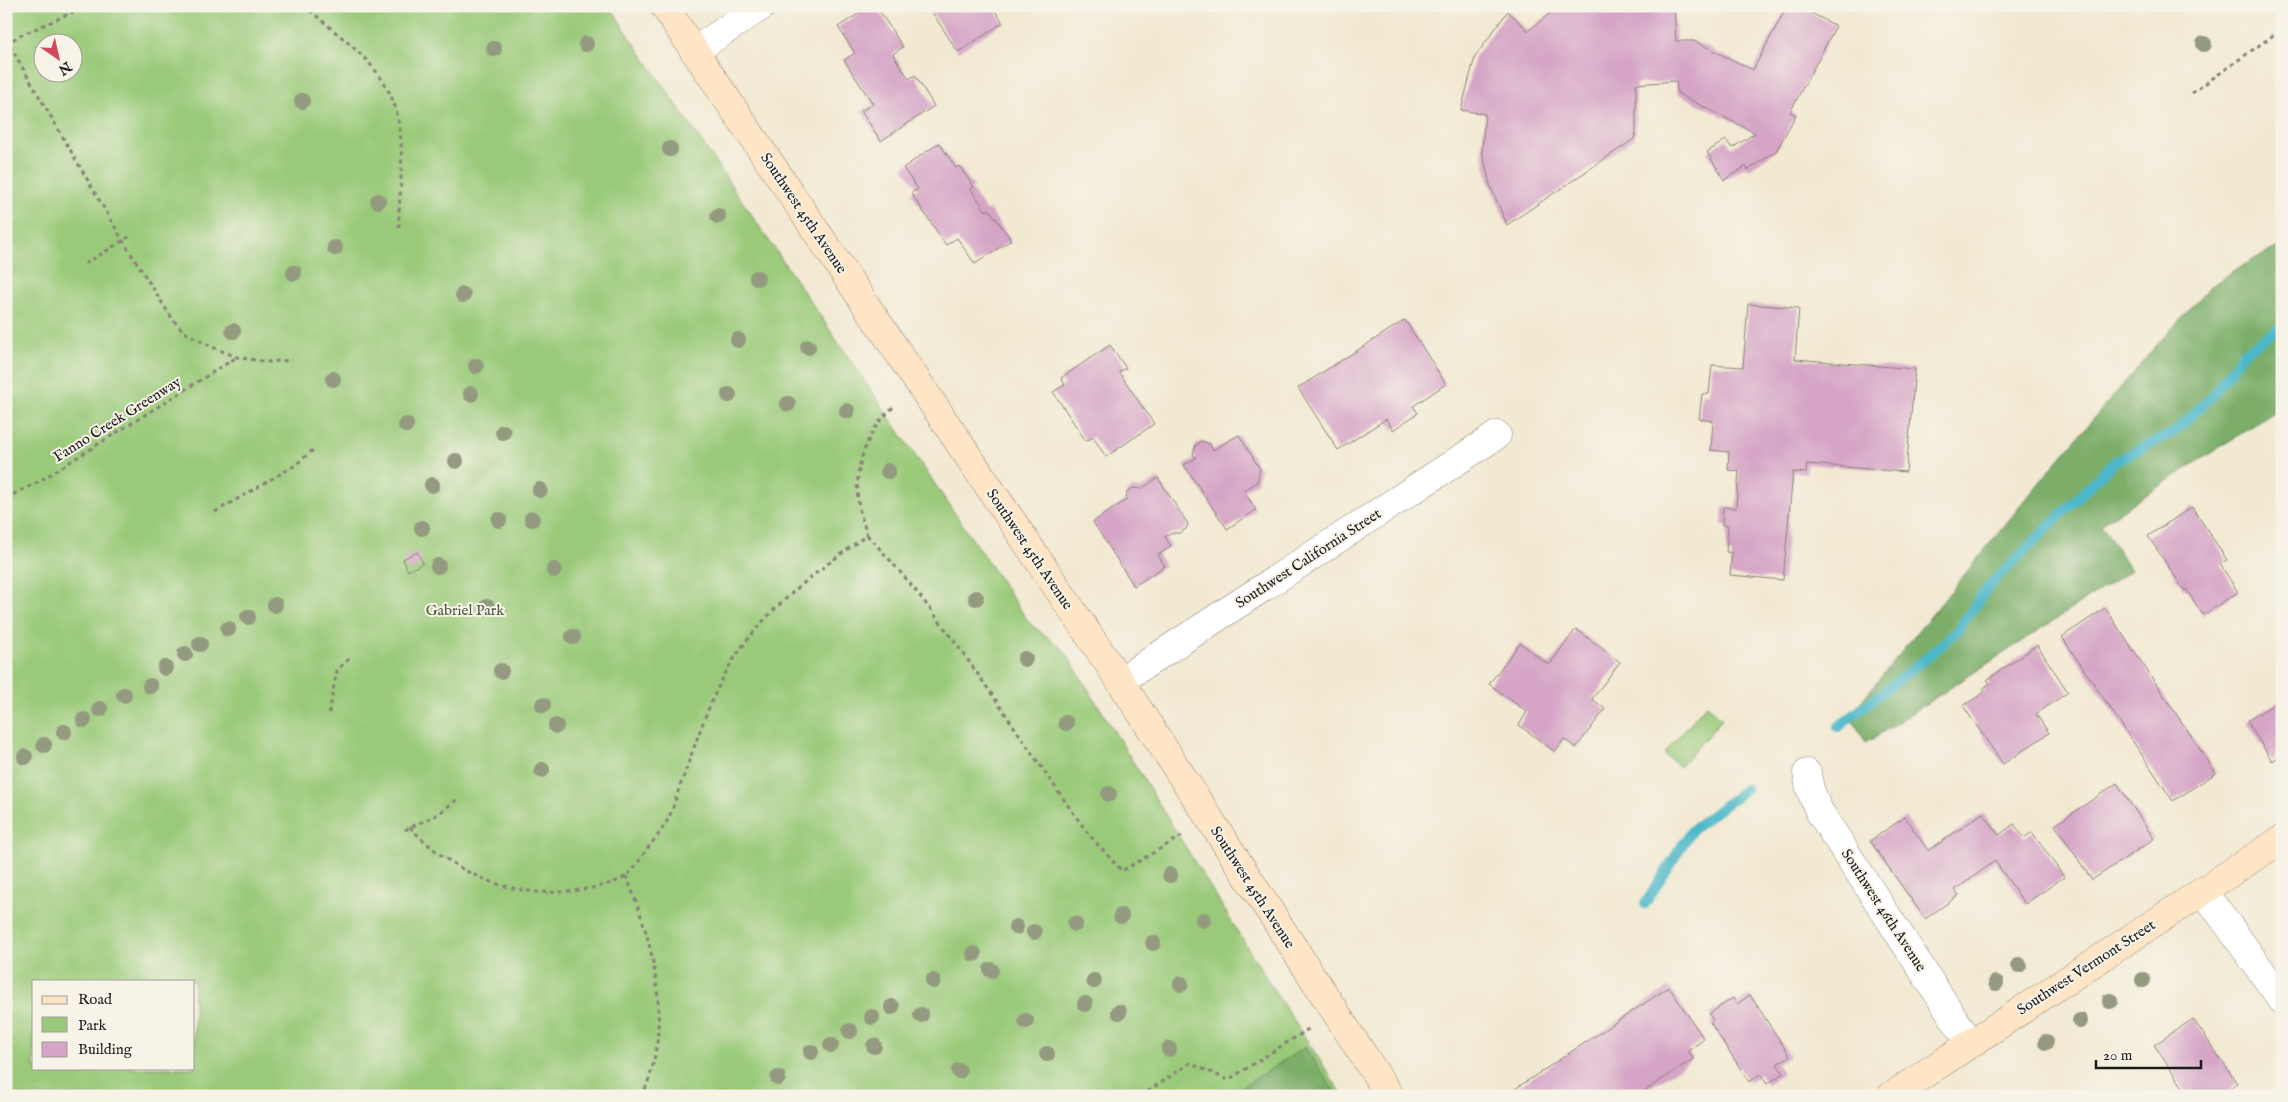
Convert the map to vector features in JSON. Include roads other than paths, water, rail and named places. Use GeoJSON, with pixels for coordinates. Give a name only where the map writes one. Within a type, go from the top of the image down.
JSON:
{"type":"FeatureCollection","features":[{"type":"Feature","properties":{"kind":"street","name":"Southwest 45th Avenue"},"geometry":{"type":"LineString","coordinates":[[664,6],[1120,681],[1334,1013],[1390,1096]]}},
{"type":"Feature","properties":{"kind":"street"},"geometry":{"type":"LineString","coordinates":[[694,51],[762,6]]}},
{"type":"Feature","properties":{"kind":"street","name":"Southwest California Street"},"geometry":{"type":"LineString","coordinates":[[1120,681],[1497,435]]}},
{"type":"Feature","properties":{"kind":"street","name":"Southwest 46th Avenue"},"geometry":{"type":"LineString","coordinates":[[1806,773],[1819,811],[1970,1043]]}},
{"type":"Feature","properties":{"kind":"street","name":"Southwest Vermont Street"},"geometry":{"type":"LineString","coordinates":[[1891,1096],[2282,839]]}},
{"type":"Feature","properties":{"kind":"street"},"geometry":{"type":"LineString","coordinates":[[2203,890],[2273,967],[2282,1000]]}},
{"type":"Feature","properties":{"kind":"waterway"},"geometry":{"type":"LineString","coordinates":[[1838,727],[1929,656],[1957,631],[1988,587],[2114,462],[2176,431],[2214,394],[2244,352],[2282,326]]}},
{"type":"Feature","properties":{"kind":"waterway"},"geometry":{"type":"LineString","coordinates":[[1645,904],[1692,830],[1746,789]]}},
{"type":"Feature","properties":{"kind":"park label","name":"Gabriel Park"},"geometry":{"type":"Point","coordinates":[465,610]}}]}
